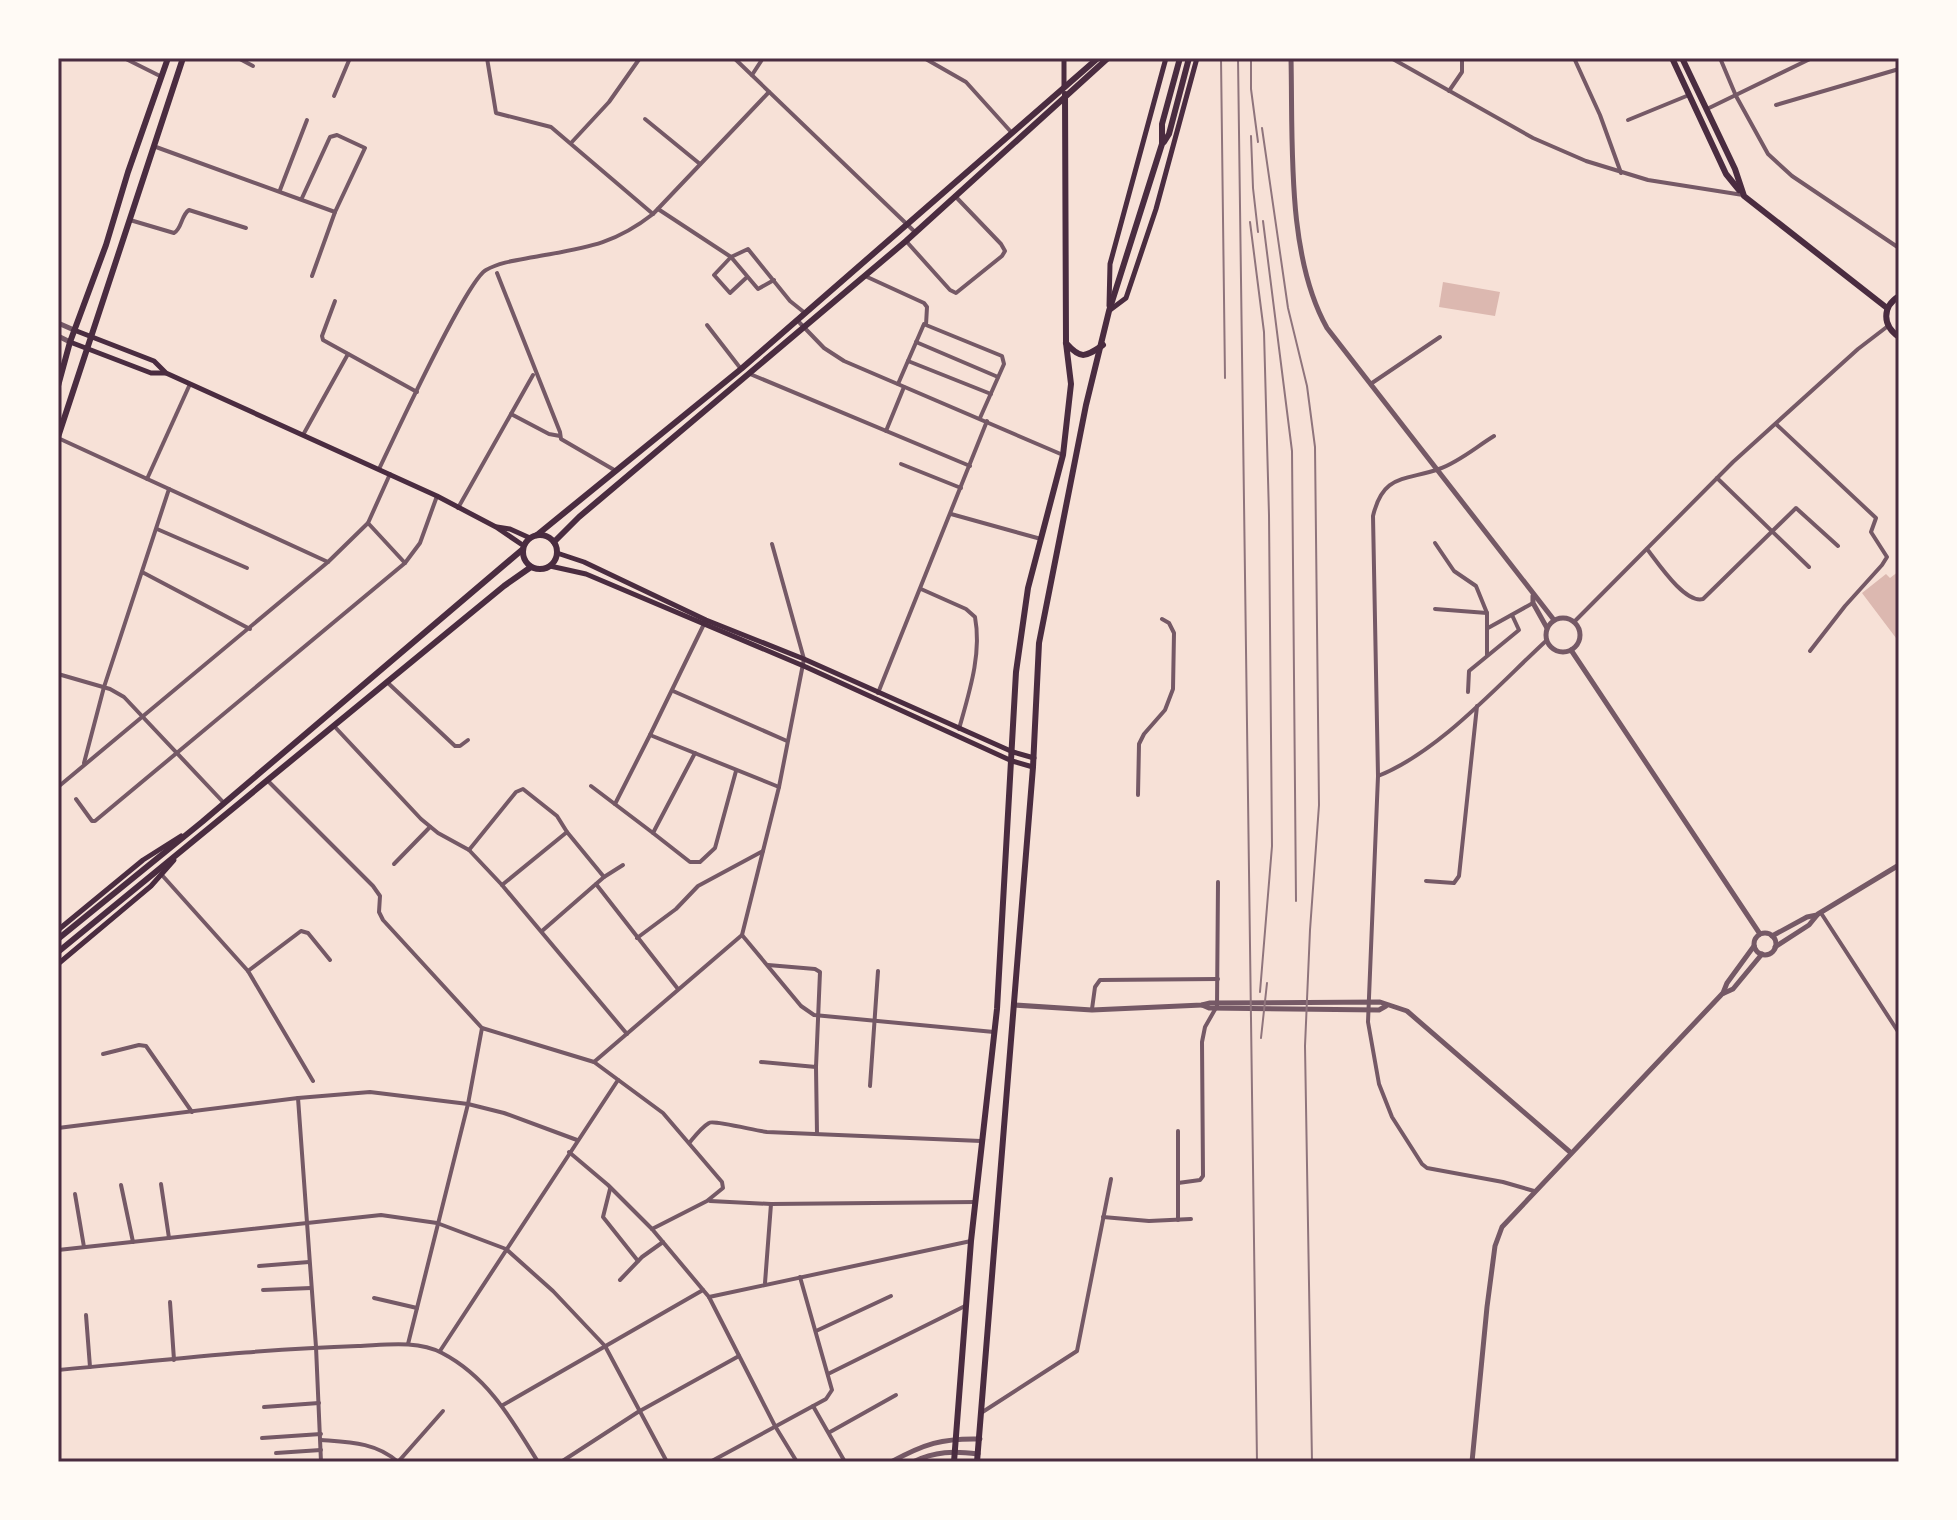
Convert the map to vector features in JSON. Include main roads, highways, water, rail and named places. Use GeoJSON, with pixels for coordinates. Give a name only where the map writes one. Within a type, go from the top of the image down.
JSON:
{"type":"FeatureCollection","features":[{"type":"Feature","properties":{"kind":"main road"},"geometry":{"type":"LineString","coordinates":[[58,386],[74,330],[106,245],[168,58]]}},
{"type":"Feature","properties":{"kind":"main road"},"geometry":{"type":"LineString","coordinates":[[58,437],[183,58]]}},
{"type":"Feature","properties":{"kind":"main road"},"geometry":{"type":"LineString","coordinates":[[954,1462],[971,1241],[994,1032],[1016,672],[1028,588],[1063,455],[1071,384],[1066,343],[1064,58]]}},
{"type":"Feature","properties":{"kind":"main road"},"geometry":{"type":"LineString","coordinates":[[554,542],[797,320],[1098,58]]}},
{"type":"Feature","properties":{"kind":"main road"},"geometry":{"type":"LineString","coordinates":[[58,939],[202,822],[534,537],[803,328],[865,276],[1108,58]]}},
{"type":"Feature","properties":{"kind":"main road"},"geometry":{"type":"LineString","coordinates":[[1109,311],[1110,264],[1166,58]]}},
{"type":"Feature","properties":{"kind":"main road"},"geometry":{"type":"LineString","coordinates":[[1162,144],[1162,124],[1180,58]]}},
{"type":"Feature","properties":{"kind":"main road"},"geometry":{"type":"LineString","coordinates":[[1672,58],[1726,174],[1744,196],[1887,308]]}},
{"type":"Feature","properties":{"kind":"main road"},"geometry":{"type":"LineString","coordinates":[[1682,58],[1735,169],[1744,196]]}},
{"type":"Feature","properties":{"kind":"main road"},"geometry":{"type":"LineString","coordinates":[[1109,311],[1126,298],[1156,209],[1192,59]]}},
{"type":"Feature","properties":{"kind":"main road"},"geometry":{"type":"LineString","coordinates":[[978,1458],[1034,758],[1039,643],[1086,405],[1109,311],[1192,59]]}},
{"type":"Feature","properties":{"kind":"main road"},"geometry":{"type":"LineString","coordinates":[[1899,296],[1887,308],[1888,326],[1899,337]]}},
{"type":"Feature","properties":{"kind":"main road"},"geometry":{"type":"LineString","coordinates":[[74,330],[154,361],[166,373],[437,496],[496,527],[524,548]]}},
{"type":"Feature","properties":{"kind":"main road"},"geometry":{"type":"LineString","coordinates":[[70,342],[151,373],[166,373]]}},
{"type":"Feature","properties":{"kind":"main road"},"geometry":{"type":"LineString","coordinates":[[1066,343],[1081,356],[1103,345]]}},
{"type":"Feature","properties":{"kind":"main road"},"geometry":{"type":"LineString","coordinates":[[1069,402],[1086,405]]}},
{"type":"Feature","properties":{"kind":"main road"},"geometry":{"type":"LineString","coordinates":[[496,527],[550,538],[557,553],[550,566]]}},
{"type":"Feature","properties":{"kind":"main road"},"geometry":{"type":"LineString","coordinates":[[524,548],[523,556],[531,567],[550,566],[586,574],[804,662],[1013,752],[1034,758]]}},
{"type":"Feature","properties":{"kind":"main road"},"geometry":{"type":"LineString","coordinates":[[557,553],[584,562],[705,623]]}},
{"type":"Feature","properties":{"kind":"main road"},"geometry":{"type":"LineString","coordinates":[[58,952],[531,567]]}},
{"type":"Feature","properties":{"kind":"main road"},"geometry":{"type":"LineString","coordinates":[[804,662],[1012,761],[1033,767]]}},
{"type":"Feature","properties":{"kind":"main road"},"geometry":{"type":"LineString","coordinates":[[58,930],[143,860],[202,822]]}},
{"type":"Feature","properties":{"kind":"main road"},"geometry":{"type":"LineString","coordinates":[[58,964],[151,886],[161,871]]}},
{"type":"Feature","properties":{"kind":"railway"},"geometry":{"type":"LineString","coordinates":[[1221,58],[1225,378]]}},
{"type":"Feature","properties":{"kind":"railway"},"geometry":{"type":"LineString","coordinates":[[1238,58],[1257,1462]]}},
{"type":"Feature","properties":{"kind":"railway"},"geometry":{"type":"LineString","coordinates":[[1251,58],[1251,89],[1258,142]]}},
{"type":"Feature","properties":{"kind":"railway"},"geometry":{"type":"LineString","coordinates":[[1262,128],[1288,308],[1307,386],[1315,447],[1319,805],[1305,1046],[1312,1462]]}},
{"type":"Feature","properties":{"kind":"railway"},"geometry":{"type":"LineString","coordinates":[[1251,136],[1258,232]]}},
{"type":"Feature","properties":{"kind":"railway"},"geometry":{"type":"LineString","coordinates":[[1263,221],[1292,451],[1296,901]]}},
{"type":"Feature","properties":{"kind":"railway"},"geometry":{"type":"LineString","coordinates":[[1250,222],[1264,332],[1269,515],[1272,846],[1260,992]]}},
{"type":"Feature","properties":{"kind":"railway"},"geometry":{"type":"LineString","coordinates":[[1261,1038],[1267,983]]}}]}
